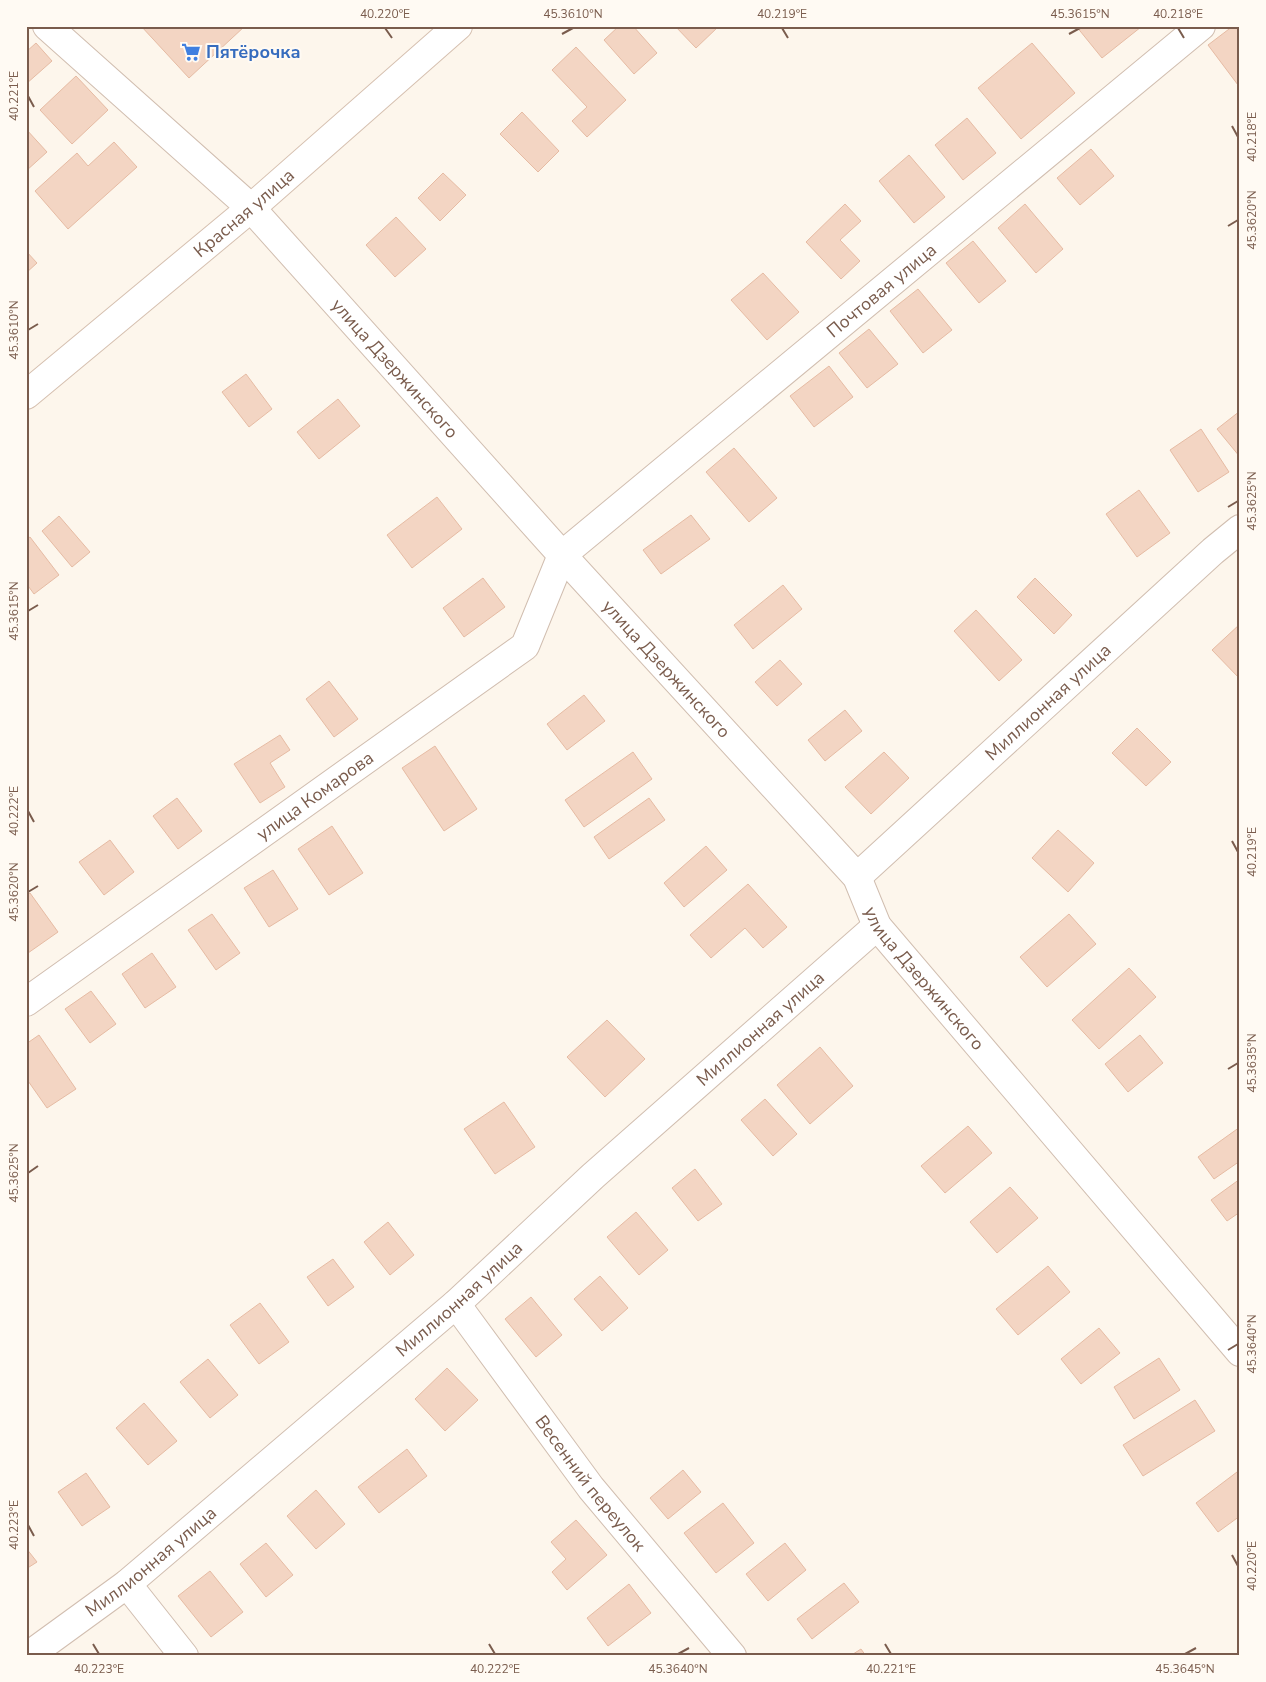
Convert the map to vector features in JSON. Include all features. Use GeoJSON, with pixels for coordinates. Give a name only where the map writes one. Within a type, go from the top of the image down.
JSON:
{"type":"FeatureCollection","features":[{"type":"Feature","properties":{"kind":"street","name":"улица Дзержинского"},"geometry":{"type":"LineString","coordinates":[[47,26],[251,208],[562,555],[857,877],[877,926],[1240,1352]]}},
{"type":"Feature","properties":{"kind":"street","name":"Красная улица"},"geometry":{"type":"LineString","coordinates":[[26,395],[251,208],[458,26]]}},
{"type":"Feature","properties":{"kind":"street","name":"Почтовая улица"},"geometry":{"type":"LineString","coordinates":[[562,555],[1201,26]]}},
{"type":"Feature","properties":{"kind":"street","name":"Миллионная улица"},"geometry":{"type":"LineString","coordinates":[[857,877],[1213,551],[1240,529]]}},
{"type":"Feature","properties":{"kind":"street","name":"улица Комарова"},"geometry":{"type":"LineString","coordinates":[[26,1002],[525,646],[562,555]]}},
{"type":"Feature","properties":{"kind":"street","name":"Миллионная улица"},"geometry":{"type":"LineString","coordinates":[[28,1656],[127,1584],[456,1304],[593,1176],[877,926]]}},
{"type":"Feature","properties":{"kind":"street","name":"Весенний переулок"},"geometry":{"type":"LineString","coordinates":[[456,1304],[591,1488],[732,1656]]}},
{"type":"Feature","properties":{"kind":"street"},"geometry":{"type":"LineString","coordinates":[[127,1584],[184,1656]]}},
{"type":"Feature","properties":{"kind":"building","name":"Пятёрочка"},"geometry":{"type":"Polygon","coordinates":[[[141,26],[245,26],[189,78],[141,26]]]}},
{"type":"Feature","properties":{"kind":"building"},"geometry":{"type":"Polygon","coordinates":[[[619,26],[633,26],[657,53],[634,74],[604,40],[619,26]]]}},
{"type":"Feature","properties":{"kind":"building"},"geometry":{"type":"Polygon","coordinates":[[[675,26],[718,26],[718,27],[696,48],[675,26]]]}},
{"type":"Feature","properties":{"kind":"building"},"geometry":{"type":"Polygon","coordinates":[[[1076,26],[1140,26],[1141,27],[1102,58],[1076,26]]]}},
{"type":"Feature","properties":{"kind":"building"},"geometry":{"type":"Polygon","coordinates":[[[1233,26],[1240,26],[1240,84],[1238,85],[1208,45],[1233,26]]]}},
{"type":"Feature","properties":{"kind":"building"},"geometry":{"type":"Polygon","coordinates":[[[36,43],[52,61],[26,84],[26,52],[36,43]]]}},
{"type":"Feature","properties":{"kind":"building"},"geometry":{"type":"Polygon","coordinates":[[[1032,43],[1075,93],[1021,139],[978,88],[1032,43]]]}},
{"type":"Feature","properties":{"kind":"building"},"geometry":{"type":"Polygon","coordinates":[[[576,47],[626,100],[587,137],[572,121],[587,107],[552,70],[576,47]]]}},
{"type":"Feature","properties":{"kind":"building"},"geometry":{"type":"Polygon","coordinates":[[[76,76],[108,110],[72,144],[40,110],[76,76]]]}},
{"type":"Feature","properties":{"kind":"building"},"geometry":{"type":"Polygon","coordinates":[[[522,112],[559,151],[538,172],[500,134],[522,112]]]}},
{"type":"Feature","properties":{"kind":"building"},"geometry":{"type":"Polygon","coordinates":[[[967,118],[996,153],[963,180],[935,145],[967,118]]]}},
{"type":"Feature","properties":{"kind":"building"},"geometry":{"type":"Polygon","coordinates":[[[26,129],[47,152],[26,171],[26,129]]]}},
{"type":"Feature","properties":{"kind":"building"},"geometry":{"type":"Polygon","coordinates":[[[114,142],[137,167],[68,229],[35,191],[77,153],[88,166],[114,142]]]}},
{"type":"Feature","properties":{"kind":"building"},"geometry":{"type":"Polygon","coordinates":[[[1091,149],[1114,176],[1080,205],[1057,178],[1091,149]]]}},
{"type":"Feature","properties":{"kind":"building"},"geometry":{"type":"Polygon","coordinates":[[[909,155],[945,197],[914,223],[879,181],[909,155]]]}},
{"type":"Feature","properties":{"kind":"building"},"geometry":{"type":"Polygon","coordinates":[[[443,173],[466,195],[440,221],[418,198],[443,173]]]}},
{"type":"Feature","properties":{"kind":"building"},"geometry":{"type":"Polygon","coordinates":[[[845,204],[861,221],[840,240],[860,261],[841,279],[806,242],[845,204]]]}},
{"type":"Feature","properties":{"kind":"building"},"geometry":{"type":"Polygon","coordinates":[[[1025,204],[1063,249],[1036,273],[998,228],[1025,204]]]}},
{"type":"Feature","properties":{"kind":"building"},"geometry":{"type":"Polygon","coordinates":[[[396,217],[426,249],[395,277],[366,245],[396,217]]]}},
{"type":"Feature","properties":{"kind":"building"},"geometry":{"type":"Polygon","coordinates":[[[973,241],[1006,281],[979,303],[946,263],[973,241]]]}},
{"type":"Feature","properties":{"kind":"building"},"geometry":{"type":"Polygon","coordinates":[[[26,251],[37,263],[26,273],[26,251]]]}},
{"type":"Feature","properties":{"kind":"building"},"geometry":{"type":"Polygon","coordinates":[[[763,273],[799,312],[767,340],[731,300],[763,273]]]}},
{"type":"Feature","properties":{"kind":"building"},"geometry":{"type":"Polygon","coordinates":[[[918,289],[952,330],[923,353],[890,311],[918,289]]]}},
{"type":"Feature","properties":{"kind":"building"},"geometry":{"type":"Polygon","coordinates":[[[869,329],[898,364],[867,388],[839,353],[869,329]]]}},
{"type":"Feature","properties":{"kind":"building"},"geometry":{"type":"Polygon","coordinates":[[[829,366],[853,397],[814,427],[790,396],[829,366]]]}},
{"type":"Feature","properties":{"kind":"building"},"geometry":{"type":"Polygon","coordinates":[[[246,374],[272,409],[249,427],[222,392],[246,374]]]}},
{"type":"Feature","properties":{"kind":"building"},"geometry":{"type":"Polygon","coordinates":[[[338,399],[360,426],[319,459],[297,432],[338,399]]]}},
{"type":"Feature","properties":{"kind":"building"},"geometry":{"type":"Polygon","coordinates":[[[1240,411],[1240,457],[1217,429],[1240,411]]]}},
{"type":"Feature","properties":{"kind":"building"},"geometry":{"type":"Polygon","coordinates":[[[1201,429],[1229,472],[1198,492],[1170,450],[1201,429]]]}},
{"type":"Feature","properties":{"kind":"building"},"geometry":{"type":"Polygon","coordinates":[[[734,448],[777,498],[749,522],[706,472],[734,448]]]}},
{"type":"Feature","properties":{"kind":"building"},"geometry":{"type":"Polygon","coordinates":[[[1139,490],[1170,533],[1137,557],[1106,514],[1139,490]]]}},
{"type":"Feature","properties":{"kind":"building"},"geometry":{"type":"Polygon","coordinates":[[[437,497],[462,529],[412,568],[387,535],[437,497]]]}},
{"type":"Feature","properties":{"kind":"building"},"geometry":{"type":"Polygon","coordinates":[[[691,515],[710,539],[661,574],[643,550],[691,515]]]}},
{"type":"Feature","properties":{"kind":"building"},"geometry":{"type":"Polygon","coordinates":[[[59,516],[90,552],[72,567],[42,531],[59,516]]]}},
{"type":"Feature","properties":{"kind":"building"},"geometry":{"type":"Polygon","coordinates":[[[30,537],[59,575],[34,594],[26,583],[26,540],[30,537]]]}},
{"type":"Feature","properties":{"kind":"building"},"geometry":{"type":"Polygon","coordinates":[[[483,578],[505,607],[464,637],[443,608],[483,578]]]}},
{"type":"Feature","properties":{"kind":"building"},"geometry":{"type":"Polygon","coordinates":[[[1035,578],[1072,615],[1054,634],[1017,597],[1035,578]]]}},
{"type":"Feature","properties":{"kind":"building"},"geometry":{"type":"Polygon","coordinates":[[[783,585],[802,609],[753,649],[734,625],[783,585]]]}},
{"type":"Feature","properties":{"kind":"building"},"geometry":{"type":"Polygon","coordinates":[[[976,610],[1022,660],[999,681],[954,631],[976,610]]]}},
{"type":"Feature","properties":{"kind":"building"},"geometry":{"type":"Polygon","coordinates":[[[1240,624],[1240,679],[1212,650],[1240,624]]]}},
{"type":"Feature","properties":{"kind":"building"},"geometry":{"type":"Polygon","coordinates":[[[780,660],[802,684],[777,706],[755,682],[780,660]]]}},
{"type":"Feature","properties":{"kind":"building"},"geometry":{"type":"Polygon","coordinates":[[[329,681],[358,719],[334,737],[306,699],[329,681]]]}},
{"type":"Feature","properties":{"kind":"building"},"geometry":{"type":"Polygon","coordinates":[[[584,695],[605,721],[567,750],[547,724],[584,695]]]}},
{"type":"Feature","properties":{"kind":"building"},"geometry":{"type":"Polygon","coordinates":[[[845,710],[862,731],[825,761],[808,740],[845,710]]]}},
{"type":"Feature","properties":{"kind":"building"},"geometry":{"type":"Polygon","coordinates":[[[1137,728],[1171,762],[1146,786],[1112,753],[1137,728]]]}},
{"type":"Feature","properties":{"kind":"building"},"geometry":{"type":"Polygon","coordinates":[[[280,735],[290,750],[270,763],[285,787],[260,803],[234,764],[280,735]]]}},
{"type":"Feature","properties":{"kind":"building"},"geometry":{"type":"Polygon","coordinates":[[[435,746],[477,809],[444,831],[402,768],[435,746]]]}},
{"type":"Feature","properties":{"kind":"building"},"geometry":{"type":"Polygon","coordinates":[[[633,752],[652,779],[584,827],[565,800],[633,752]]]}},
{"type":"Feature","properties":{"kind":"building"},"geometry":{"type":"Polygon","coordinates":[[[884,752],[909,778],[871,814],[845,787],[884,752]]]}},
{"type":"Feature","properties":{"kind":"building"},"geometry":{"type":"Polygon","coordinates":[[[177,798],[202,831],[178,849],[153,816],[177,798]]]}},
{"type":"Feature","properties":{"kind":"building"},"geometry":{"type":"Polygon","coordinates":[[[649,798],[665,820],[609,859],[594,837],[649,798]]]}},
{"type":"Feature","properties":{"kind":"building"},"geometry":{"type":"Polygon","coordinates":[[[332,826],[363,873],[329,895],[298,849],[332,826]]]}},
{"type":"Feature","properties":{"kind":"building"},"geometry":{"type":"Polygon","coordinates":[[[1058,830],[1094,863],[1068,892],[1032,858],[1058,830]]]}},
{"type":"Feature","properties":{"kind":"building"},"geometry":{"type":"Polygon","coordinates":[[[110,840],[134,872],[104,895],[79,862],[110,840]]]}},
{"type":"Feature","properties":{"kind":"building"},"geometry":{"type":"Polygon","coordinates":[[[706,846],[727,870],[684,907],[664,883],[706,846]]]}},
{"type":"Feature","properties":{"kind":"building"},"geometry":{"type":"Polygon","coordinates":[[[273,870],[298,909],[269,927],[244,888],[273,870]]]}},
{"type":"Feature","properties":{"kind":"building"},"geometry":{"type":"Polygon","coordinates":[[[748,884],[787,927],[763,948],[745,928],[711,958],[690,935],[748,884]]]}},
{"type":"Feature","properties":{"kind":"building"},"geometry":{"type":"Polygon","coordinates":[[[30,893],[58,932],[28,953],[26,951],[26,896],[30,893]]]}},
{"type":"Feature","properties":{"kind":"building"},"geometry":{"type":"Polygon","coordinates":[[[212,914],[240,953],[216,970],[188,930],[212,914]]]}},
{"type":"Feature","properties":{"kind":"building"},"geometry":{"type":"Polygon","coordinates":[[[1069,914],[1096,944],[1047,987],[1020,957],[1069,914]]]}},
{"type":"Feature","properties":{"kind":"building"},"geometry":{"type":"Polygon","coordinates":[[[152,953],[176,987],[145,1008],[122,974],[152,953]]]}},
{"type":"Feature","properties":{"kind":"building"},"geometry":{"type":"Polygon","coordinates":[[[1129,968],[1156,997],[1099,1049],[1072,1020],[1129,968]]]}},
{"type":"Feature","properties":{"kind":"building"},"geometry":{"type":"Polygon","coordinates":[[[91,991],[116,1024],[90,1043],[65,1009],[91,991]]]}},
{"type":"Feature","properties":{"kind":"building"},"geometry":{"type":"Polygon","coordinates":[[[607,1020],[645,1059],[605,1097],[567,1057],[607,1020]]]}},
{"type":"Feature","properties":{"kind":"building"},"geometry":{"type":"Polygon","coordinates":[[[39,1035],[76,1089],[47,1108],[26,1078],[26,1044],[39,1035]]]}},
{"type":"Feature","properties":{"kind":"building"},"geometry":{"type":"Polygon","coordinates":[[[1140,1035],[1163,1063],[1128,1092],[1105,1064],[1140,1035]]]}},
{"type":"Feature","properties":{"kind":"building"},"geometry":{"type":"Polygon","coordinates":[[[820,1047],[853,1086],[810,1124],[777,1085],[820,1047]]]}},
{"type":"Feature","properties":{"kind":"building"},"geometry":{"type":"Polygon","coordinates":[[[765,1099],[797,1134],[773,1156],[741,1120],[765,1099]]]}},
{"type":"Feature","properties":{"kind":"building"},"geometry":{"type":"Polygon","coordinates":[[[504,1102],[535,1147],[495,1174],[464,1129],[504,1102]]]}},
{"type":"Feature","properties":{"kind":"building"},"geometry":{"type":"Polygon","coordinates":[[[968,1126],[992,1153],[945,1193],[921,1166],[968,1126]]]}},
{"type":"Feature","properties":{"kind":"building"},"geometry":{"type":"Polygon","coordinates":[[[1240,1127],[1240,1161],[1214,1179],[1198,1157],[1240,1127]]]}},
{"type":"Feature","properties":{"kind":"building"},"geometry":{"type":"Polygon","coordinates":[[[695,1169],[722,1204],[698,1221],[672,1188],[695,1169]]]}},
{"type":"Feature","properties":{"kind":"building"},"geometry":{"type":"Polygon","coordinates":[[[1240,1179],[1240,1212],[1227,1221],[1211,1200],[1240,1179]]]}},
{"type":"Feature","properties":{"kind":"building"},"geometry":{"type":"Polygon","coordinates":[[[1010,1187],[1038,1218],[997,1253],[970,1222],[1010,1187]]]}},
{"type":"Feature","properties":{"kind":"building"},"geometry":{"type":"Polygon","coordinates":[[[636,1212],[668,1250],[639,1275],[607,1237],[636,1212]]]}},
{"type":"Feature","properties":{"kind":"building"},"geometry":{"type":"Polygon","coordinates":[[[388,1222],[414,1255],[390,1275],[364,1242],[388,1222]]]}},
{"type":"Feature","properties":{"kind":"building"},"geometry":{"type":"Polygon","coordinates":[[[333,1259],[354,1287],[328,1306],[307,1277],[333,1259]]]}},
{"type":"Feature","properties":{"kind":"building"},"geometry":{"type":"Polygon","coordinates":[[[1048,1266],[1070,1292],[1018,1335],[996,1309],[1048,1266]]]}},
{"type":"Feature","properties":{"kind":"building"},"geometry":{"type":"Polygon","coordinates":[[[600,1276],[628,1308],[602,1331],[574,1299],[600,1276]]]}},
{"type":"Feature","properties":{"kind":"building"},"geometry":{"type":"Polygon","coordinates":[[[531,1297],[562,1335],[536,1357],[505,1319],[531,1297]]]}},
{"type":"Feature","properties":{"kind":"building"},"geometry":{"type":"Polygon","coordinates":[[[260,1303],[289,1342],[259,1364],[230,1325],[260,1303]]]}},
{"type":"Feature","properties":{"kind":"building"},"geometry":{"type":"Polygon","coordinates":[[[1099,1328],[1120,1353],[1081,1384],[1061,1359],[1099,1328]]]}},
{"type":"Feature","properties":{"kind":"building"},"geometry":{"type":"Polygon","coordinates":[[[1159,1358],[1180,1390],[1134,1419],[1114,1387],[1159,1358]]]}},
{"type":"Feature","properties":{"kind":"building"},"geometry":{"type":"Polygon","coordinates":[[[208,1359],[238,1395],[210,1418],[180,1382],[208,1359]]]}},
{"type":"Feature","properties":{"kind":"building"},"geometry":{"type":"Polygon","coordinates":[[[447,1368],[478,1400],[445,1431],[415,1399],[447,1368]]]}},
{"type":"Feature","properties":{"kind":"building"},"geometry":{"type":"Polygon","coordinates":[[[1195,1400],[1215,1431],[1143,1476],[1123,1445],[1195,1400]]]}},
{"type":"Feature","properties":{"kind":"building"},"geometry":{"type":"Polygon","coordinates":[[[144,1403],[177,1441],[148,1465],[116,1428],[144,1403]]]}},
{"type":"Feature","properties":{"kind":"building"},"geometry":{"type":"Polygon","coordinates":[[[407,1449],[427,1476],[379,1513],[358,1487],[407,1449]]]}},
{"type":"Feature","properties":{"kind":"building"},"geometry":{"type":"Polygon","coordinates":[[[683,1470],[701,1492],[668,1519],[650,1498],[683,1470]]]}},
{"type":"Feature","properties":{"kind":"building"},"geometry":{"type":"Polygon","coordinates":[[[1237,1472],[1240,1475],[1240,1516],[1218,1532],[1196,1503],[1237,1472]]]}},
{"type":"Feature","properties":{"kind":"building"},"geometry":{"type":"Polygon","coordinates":[[[86,1473],[110,1507],[82,1526],[58,1492],[86,1473]]]}},
{"type":"Feature","properties":{"kind":"building"},"geometry":{"type":"Polygon","coordinates":[[[316,1490],[345,1524],[316,1549],[287,1516],[316,1490]]]}},
{"type":"Feature","properties":{"kind":"building"},"geometry":{"type":"Polygon","coordinates":[[[723,1503],[754,1543],[716,1573],[684,1533],[723,1503]]]}},
{"type":"Feature","properties":{"kind":"building"},"geometry":{"type":"Polygon","coordinates":[[[576,1520],[607,1555],[567,1590],[552,1572],[566,1559],[551,1542],[576,1520]]]}},
{"type":"Feature","properties":{"kind":"building"},"geometry":{"type":"Polygon","coordinates":[[[266,1543],[293,1575],[266,1597],[240,1564],[266,1543]]]}},
{"type":"Feature","properties":{"kind":"building"},"geometry":{"type":"Polygon","coordinates":[[[785,1543],[806,1570],[768,1601],[746,1574],[785,1543]]]}},
{"type":"Feature","properties":{"kind":"building"},"geometry":{"type":"Polygon","coordinates":[[[26,1548],[37,1562],[26,1569],[26,1548]]]}},
{"type":"Feature","properties":{"kind":"building"},"geometry":{"type":"Polygon","coordinates":[[[210,1571],[243,1612],[211,1637],[178,1596],[210,1571]]]}},
{"type":"Feature","properties":{"kind":"building"},"geometry":{"type":"Polygon","coordinates":[[[844,1583],[859,1602],[812,1639],[797,1619],[844,1583]]]}},
{"type":"Feature","properties":{"kind":"building"},"geometry":{"type":"Polygon","coordinates":[[[629,1584],[651,1613],[608,1646],[587,1618],[629,1584]]]}},
{"type":"Feature","properties":{"kind":"building"},"geometry":{"type":"Polygon","coordinates":[[[861,1649],[866,1656],[850,1656],[861,1649]]]}},
{"type":"Feature","properties":{"kind":"place","name":"Пятёрочка"},"geometry":{"type":"Point","coordinates":[191,52]}}]}
